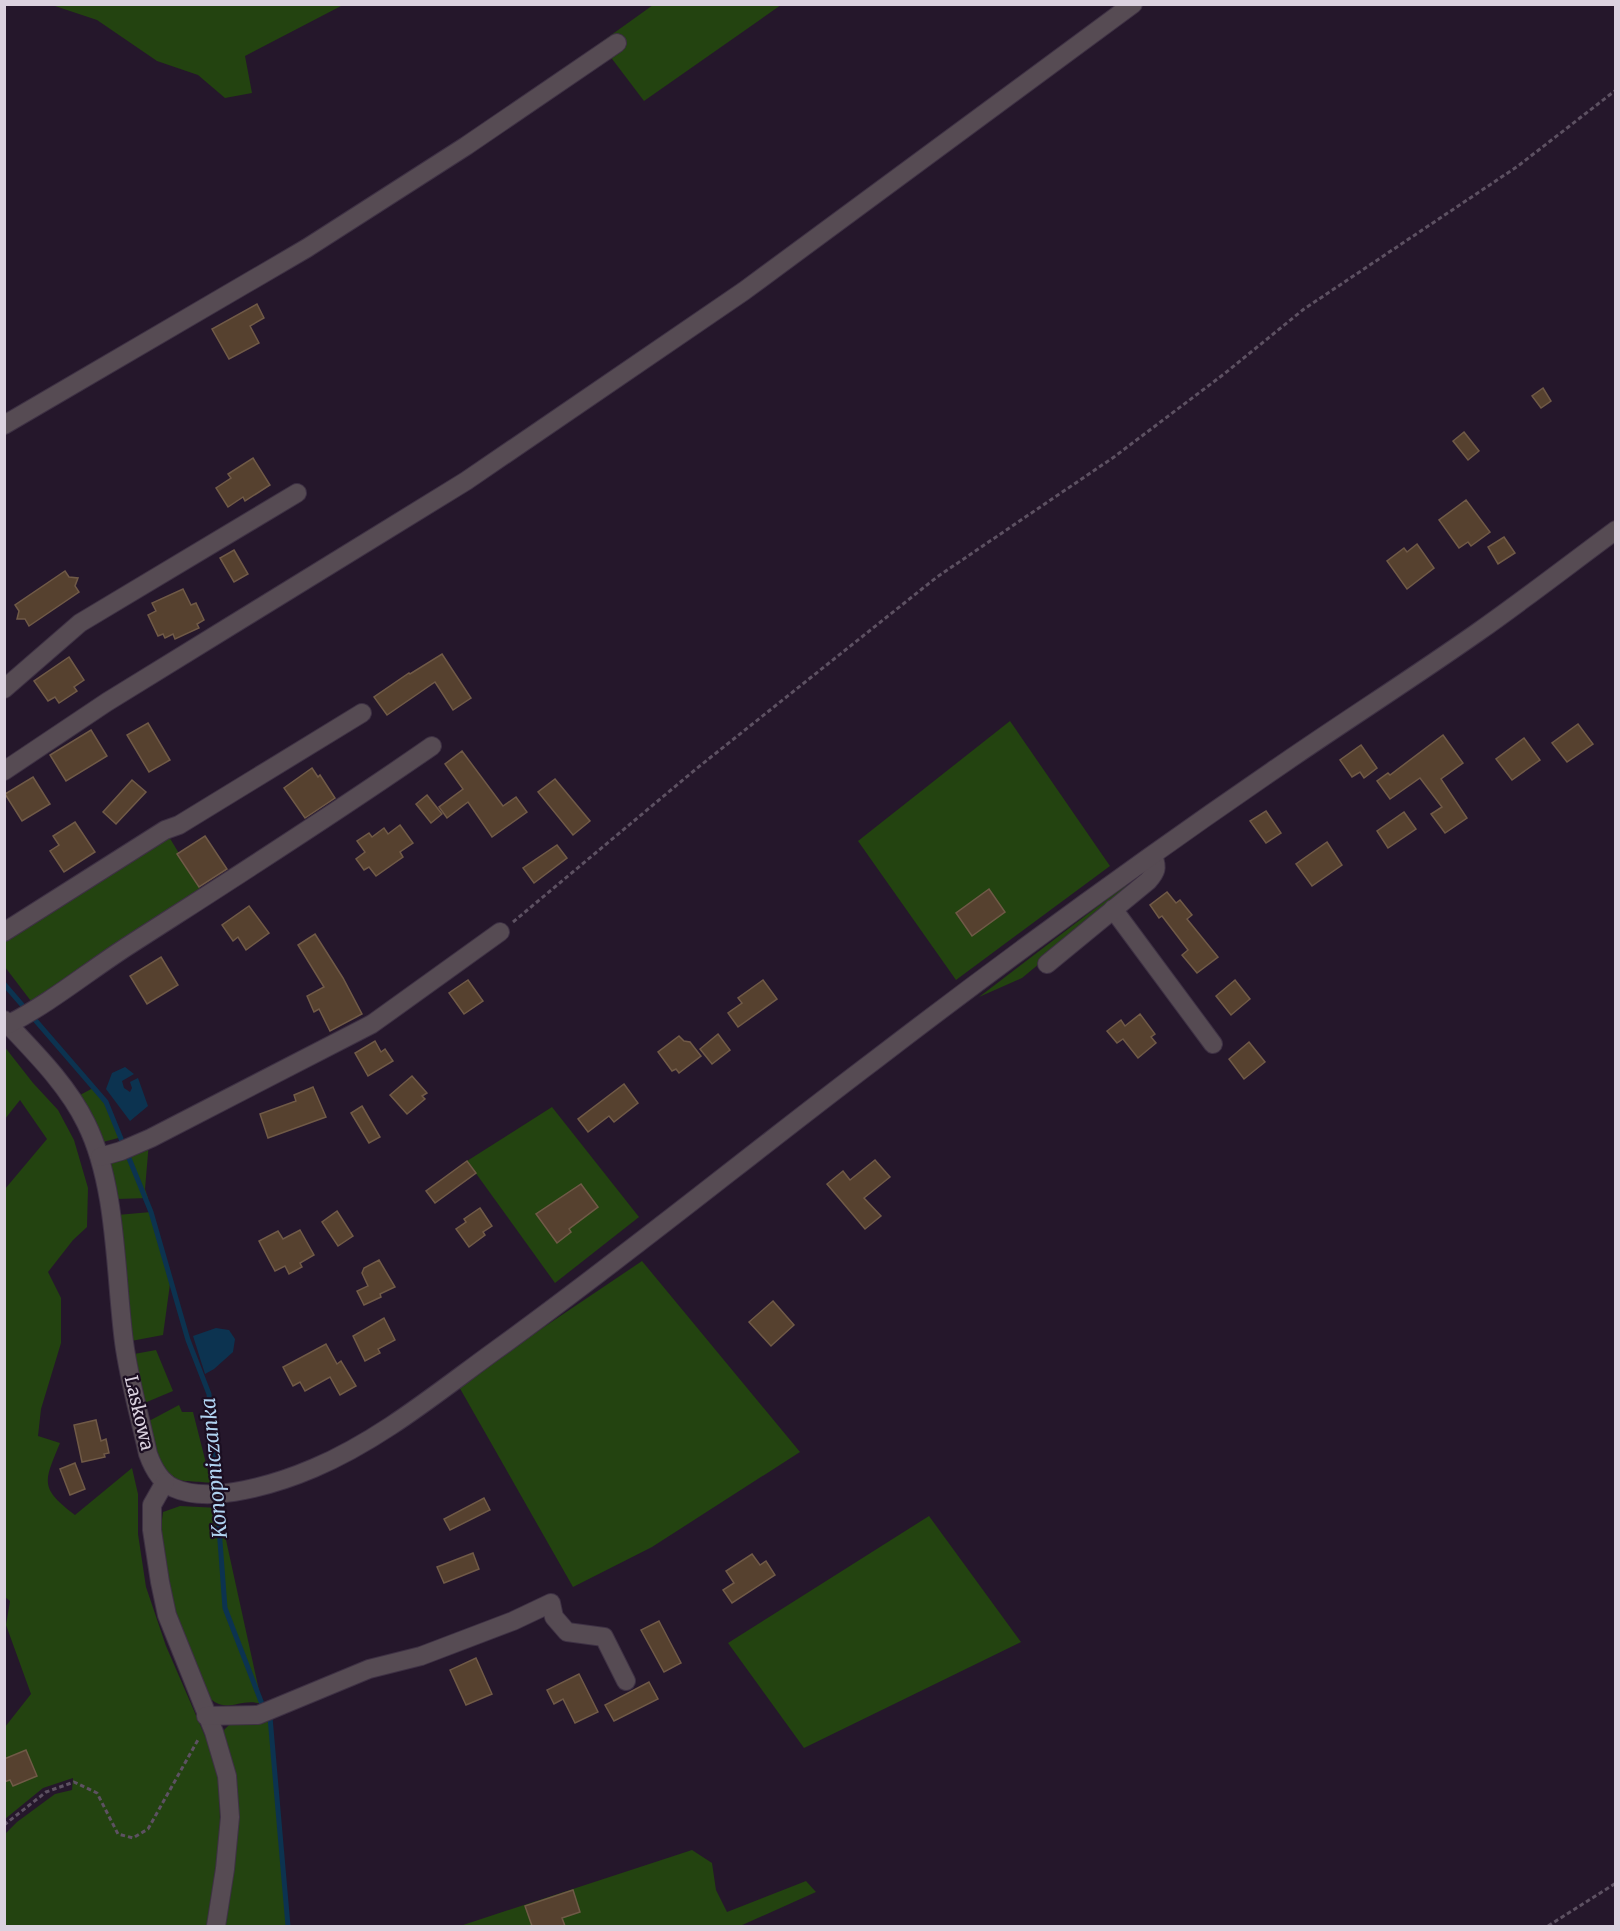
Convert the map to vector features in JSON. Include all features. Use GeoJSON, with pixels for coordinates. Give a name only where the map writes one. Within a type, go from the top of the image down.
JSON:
{"type":"FeatureCollection","features":[{"type":"Feature","properties":{"kind":"street"},"geometry":{"type":"LineString","coordinates":[[4,771],[107,702],[465,481],[744,291],[1133,4]]}},
{"type":"Feature","properties":{"kind":"street"},"geometry":{"type":"LineString","coordinates":[[4,424],[307,248],[466,146],[617,43]]}},
{"type":"Feature","properties":{"kind":"street"},"geometry":{"type":"LineString","coordinates":[[4,689],[80,623],[297,493]]}},
{"type":"Feature","properties":{"kind":"street"},"geometry":{"type":"LineString","coordinates":[[216,1926],[230,1817],[227,1776],[214,1732],[167,1615],[155,1558],[152,1505],[165,1482],[174,1488],[188,1492],[211,1494],[232,1492],[286,1479],[314,1468],[357,1446],[416,1408],[592,1280],[886,1051],[1034,941],[1281,765],[1478,632],[1616,530]]}},
{"type":"Feature","properties":{"kind":"street"},"geometry":{"type":"LineString","coordinates":[[4,932],[165,830],[179,825],[362,712]]}},
{"type":"Feature","properties":{"kind":"street"},"geometry":{"type":"LineString","coordinates":[[7,1022],[31,1012],[95,967],[327,819],[432,746]]}},
{"type":"Feature","properties":{"kind":"street"},"geometry":{"type":"LineString","coordinates":[[1047,964],[1148,881],[1156,872],[1157,865],[1153,856]]}},
{"type":"Feature","properties":{"kind":"street"},"geometry":{"type":"LineString","coordinates":[[1113,909],[1213,1044]]}},
{"type":"Feature","properties":{"kind":"street"},"geometry":{"type":"LineString","coordinates":[[100,1157],[127,1149],[372,1024],[500,932]]}},
{"type":"Feature","properties":{"kind":"street","name":"Laskowa"},"geometry":{"type":"LineString","coordinates":[[7,1022],[67,1092],[86,1122],[100,1157],[110,1214],[124,1344],[148,1454],[155,1470],[165,1482]]}},
{"type":"Feature","properties":{"kind":"street"},"geometry":{"type":"LineString","coordinates":[[206,1716],[258,1715],[369,1669],[421,1656],[513,1621],[551,1603],[554,1617],[567,1632],[604,1637],[627,1681]]}},
{"type":"Feature","properties":{"kind":"path"},"geometry":{"type":"LineString","coordinates":[[500,932],[690,774],[936,577],[1114,457],[1224,374],[1304,309],[1518,166],[1616,90]]}},
{"type":"Feature","properties":{"kind":"path"},"geometry":{"type":"LineString","coordinates":[[4,1825],[46,1792],[74,1782],[97,1793],[118,1834],[133,1838],[148,1829],[201,1735],[214,1732]]}},
{"type":"Feature","properties":{"kind":"path"},"geometry":{"type":"LineString","coordinates":[[1548,1926],[1616,1883]]}},
{"type":"Feature","properties":{"kind":"green space"},"geometry":{"type":"Polygon","coordinates":[[[52,5],[343,5],[245,56],[252,93],[225,98],[198,75],[157,61],[97,20],[52,5]]]}},
{"type":"Feature","properties":{"kind":"green space"},"geometry":{"type":"Polygon","coordinates":[[[653,5],[781,5],[644,101],[600,43],[653,5]]]}},
{"type":"Feature","properties":{"kind":"green space"},"geometry":{"type":"Polygon","coordinates":[[[1010,721],[1110,866],[956,980],[858,841],[1010,721]]]}},
{"type":"Feature","properties":{"kind":"green space"},"geometry":{"type":"Polygon","coordinates":[[[166,832],[205,896],[37,1009],[5,967],[5,932],[166,832]]]}},
{"type":"Feature","properties":{"kind":"green space"},"geometry":{"type":"Polygon","coordinates":[[[1127,884],[1125,893],[1022,978],[979,997],[1127,884]]]}},
{"type":"Feature","properties":{"kind":"green space"},"geometry":{"type":"Polygon","coordinates":[[[4,1046],[58,1110],[74,1140],[88,1188],[87,1227],[73,1240],[48,1272],[61,1298],[61,1343],[41,1409],[38,1436],[60,1443],[48,1476],[48,1484],[55,1498],[75,1515],[132,1468],[138,1494],[138,1534],[146,1587],[166,1646],[211,1750],[219,1782],[218,1872],[209,1926],[5,1926],[5,1834],[17,1822],[55,1794],[72,1790],[73,1778],[43,1788],[5,1819],[5,1727],[31,1694],[6,1625],[10,1601],[5,1597],[5,1189],[47,1139],[20,1100],[5,1119],[4,1046]]]}},
{"type":"Feature","properties":{"kind":"green space"},"geometry":{"type":"Polygon","coordinates":[[[95,1087],[106,1102],[122,1137],[103,1142],[80,1095],[95,1087]]]}},
{"type":"Feature","properties":{"kind":"green space"},"geometry":{"type":"Polygon","coordinates":[[[552,1107],[639,1217],[555,1283],[467,1161],[552,1107]]]}},
{"type":"Feature","properties":{"kind":"green space"},"geometry":{"type":"Polygon","coordinates":[[[149,1142],[145,1189],[148,1198],[117,1199],[106,1154],[149,1142]]]}},
{"type":"Feature","properties":{"kind":"green space"},"geometry":{"type":"Polygon","coordinates":[[[151,1212],[170,1284],[163,1335],[131,1341],[117,1215],[151,1212]]]}},
{"type":"Feature","properties":{"kind":"green space"},"geometry":{"type":"Polygon","coordinates":[[[642,1261],[800,1452],[652,1547],[573,1587],[458,1385],[642,1261]]]}},
{"type":"Feature","properties":{"kind":"green space"},"geometry":{"type":"Polygon","coordinates":[[[156,1350],[173,1391],[142,1404],[134,1354],[156,1350]]]}},
{"type":"Feature","properties":{"kind":"green space"},"geometry":{"type":"Polygon","coordinates":[[[179,1405],[182,1412],[193,1412],[211,1483],[178,1480],[165,1470],[157,1454],[149,1421],[179,1405]]]}},
{"type":"Feature","properties":{"kind":"green space"},"geometry":{"type":"Polygon","coordinates":[[[180,1506],[219,1508],[262,1704],[253,1702],[224,1705],[217,1703],[201,1689],[172,1602],[163,1556],[161,1534],[163,1512],[180,1506]]]}},
{"type":"Feature","properties":{"kind":"green space"},"geometry":{"type":"Polygon","coordinates":[[[929,1516],[1021,1642],[804,1748],[728,1643],[929,1516]]]}},
{"type":"Feature","properties":{"kind":"green space"},"geometry":{"type":"Polygon","coordinates":[[[270,1717],[288,1926],[223,1926],[223,1731],[231,1723],[270,1717]]]}},
{"type":"Feature","properties":{"kind":"green space"},"geometry":{"type":"Polygon","coordinates":[[[692,1850],[712,1863],[716,1890],[727,1912],[806,1881],[816,1892],[740,1926],[460,1926],[692,1850]]]}},
{"type":"Feature","properties":{"kind":"water"},"geometry":{"type":"Polygon","coordinates":[[[125,1067],[134,1074],[122,1081],[124,1088],[130,1092],[132,1088],[130,1082],[138,1078],[148,1106],[130,1121],[106,1089],[112,1073],[125,1067]]]}},
{"type":"Feature","properties":{"kind":"water"},"geometry":{"type":"Polygon","coordinates":[[[216,1328],[229,1330],[235,1339],[233,1352],[205,1374],[193,1336],[216,1328]]]}},
{"type":"Feature","properties":{"kind":"building"},"geometry":{"type":"Polygon","coordinates":[[[257,304],[264,318],[250,326],[259,343],[229,359],[212,329],[257,304]]]}},
{"type":"Feature","properties":{"kind":"building"},"geometry":{"type":"Polygon","coordinates":[[[1543,388],[1551,401],[1541,408],[1532,396],[1543,388]]]}},
{"type":"Feature","properties":{"kind":"building"},"geometry":{"type":"Polygon","coordinates":[[[1464,432],[1479,451],[1468,460],[1453,441],[1464,432]]]}},
{"type":"Feature","properties":{"kind":"building"},"geometry":{"type":"Polygon","coordinates":[[[253,458],[270,485],[245,501],[243,497],[228,507],[216,488],[231,478],[228,474],[253,458]]]}},
{"type":"Feature","properties":{"kind":"building"},"geometry":{"type":"Polygon","coordinates":[[[1466,500],[1490,532],[1471,546],[1468,542],[1459,548],[1439,520],[1466,500]]]}},
{"type":"Feature","properties":{"kind":"building"},"geometry":{"type":"Polygon","coordinates":[[[1504,537],[1515,553],[1498,564],[1488,547],[1504,537]]]}},
{"type":"Feature","properties":{"kind":"building"},"geometry":{"type":"Polygon","coordinates":[[[1417,544],[1434,568],[1407,589],[1387,561],[1404,548],[1407,552],[1417,544]]]}},
{"type":"Feature","properties":{"kind":"building"},"geometry":{"type":"Polygon","coordinates":[[[234,550],[248,574],[234,582],[220,558],[234,550]]]}},
{"type":"Feature","properties":{"kind":"building"},"geometry":{"type":"Polygon","coordinates":[[[65,571],[69,577],[78,578],[75,586],[79,592],[29,626],[25,619],[17,619],[19,611],[15,605],[65,571]]]}},
{"type":"Feature","properties":{"kind":"building"},"geometry":{"type":"Polygon","coordinates":[[[183,589],[191,605],[196,603],[204,620],[197,624],[199,628],[175,639],[173,634],[165,638],[163,634],[158,636],[148,615],[156,611],[152,603],[183,589]]]}},
{"type":"Feature","properties":{"kind":"building"},"geometry":{"type":"Polygon","coordinates":[[[442,654],[471,698],[453,710],[435,682],[387,715],[374,697],[442,654]]]}},
{"type":"Feature","properties":{"kind":"building"},"geometry":{"type":"Polygon","coordinates":[[[69,657],[84,680],[74,687],[77,691],[59,703],[55,697],[48,701],[34,681],[69,657]]]}},
{"type":"Feature","properties":{"kind":"building"},"geometry":{"type":"Polygon","coordinates":[[[148,723],[170,760],[149,772],[127,735],[148,723]]]}},
{"type":"Feature","properties":{"kind":"building"},"geometry":{"type":"Polygon","coordinates":[[[1578,724],[1593,744],[1567,762],[1552,743],[1578,724]]]}},
{"type":"Feature","properties":{"kind":"building"},"geometry":{"type":"Polygon","coordinates":[[[91,730],[107,756],[66,781],[50,755],[91,730]]]}},
{"type":"Feature","properties":{"kind":"building"},"geometry":{"type":"Polygon","coordinates":[[[1443,735],[1463,763],[1441,779],[1467,818],[1445,833],[1431,814],[1442,807],[1420,778],[1390,799],[1377,781],[1388,773],[1390,775],[1443,735]]]}},
{"type":"Feature","properties":{"kind":"building"},"geometry":{"type":"Polygon","coordinates":[[[1524,738],[1540,760],[1512,780],[1496,759],[1524,738]]]}},
{"type":"Feature","properties":{"kind":"building"},"geometry":{"type":"Polygon","coordinates":[[[1361,745],[1377,768],[1364,778],[1360,772],[1352,777],[1340,760],[1361,745]]]}},
{"type":"Feature","properties":{"kind":"building"},"geometry":{"type":"Polygon","coordinates":[[[462,751],[503,806],[516,797],[527,812],[492,837],[468,802],[447,818],[439,807],[463,789],[445,764],[462,751]]]}},
{"type":"Feature","properties":{"kind":"building"},"geometry":{"type":"Polygon","coordinates":[[[312,768],[318,777],[320,775],[335,798],[305,818],[284,788],[312,768]]]}},
{"type":"Feature","properties":{"kind":"building"},"geometry":{"type":"Polygon","coordinates":[[[33,777],[50,804],[22,821],[5,794],[33,777]]]}},
{"type":"Feature","properties":{"kind":"building"},"geometry":{"type":"Polygon","coordinates":[[[555,779],[590,821],[573,835],[538,792],[555,779]]]}},
{"type":"Feature","properties":{"kind":"building"},"geometry":{"type":"Polygon","coordinates":[[[132,780],[146,792],[116,824],[103,812],[132,780]]]}},
{"type":"Feature","properties":{"kind":"building"},"geometry":{"type":"Polygon","coordinates":[[[427,795],[442,814],[431,823],[416,804],[427,795]]]}},
{"type":"Feature","properties":{"kind":"building"},"geometry":{"type":"Polygon","coordinates":[[[1266,811],[1281,833],[1266,843],[1250,821],[1266,811]]]}},
{"type":"Feature","properties":{"kind":"building"},"geometry":{"type":"Polygon","coordinates":[[[1404,812],[1416,829],[1388,848],[1377,831],[1404,812]]]}},
{"type":"Feature","properties":{"kind":"building"},"geometry":{"type":"Polygon","coordinates":[[[75,822],[95,852],[64,872],[50,851],[59,845],[53,836],[75,822]]]}},
{"type":"Feature","properties":{"kind":"building"},"geometry":{"type":"Polygon","coordinates":[[[400,825],[413,843],[400,852],[403,857],[376,876],[369,867],[364,870],[356,859],[365,852],[357,841],[369,833],[372,837],[384,828],[388,834],[400,825]]]}},
{"type":"Feature","properties":{"kind":"building"},"geometry":{"type":"Polygon","coordinates":[[[205,836],[227,869],[199,887],[177,854],[205,836]]]}},
{"type":"Feature","properties":{"kind":"building"},"geometry":{"type":"Polygon","coordinates":[[[1327,842],[1342,865],[1312,886],[1296,864],[1327,842]]]}},
{"type":"Feature","properties":{"kind":"building"},"geometry":{"type":"Polygon","coordinates":[[[557,845],[567,858],[534,883],[523,868],[557,845]]]}},
{"type":"Feature","properties":{"kind":"building"},"geometry":{"type":"Polygon","coordinates":[[[989,889],[1005,912],[972,936],[956,913],[989,889]]]}},
{"type":"Feature","properties":{"kind":"building"},"geometry":{"type":"Polygon","coordinates":[[[1167,892],[1176,903],[1180,900],[1192,915],[1187,919],[1218,957],[1197,973],[1182,955],[1188,950],[1162,916],[1159,918],[1150,905],[1167,892]]]}},
{"type":"Feature","properties":{"kind":"building"},"geometry":{"type":"Polygon","coordinates":[[[249,906],[269,933],[246,950],[238,937],[233,941],[222,925],[249,906]]]}},
{"type":"Feature","properties":{"kind":"building"},"geometry":{"type":"Polygon","coordinates":[[[315,934],[343,978],[362,1014],[330,1031],[319,1009],[314,1012],[307,996],[324,987],[298,945],[315,934]]]}},
{"type":"Feature","properties":{"kind":"building"},"geometry":{"type":"Polygon","coordinates":[[[161,957],[178,985],[147,1004],[130,976],[161,957]]]}},
{"type":"Feature","properties":{"kind":"building"},"geometry":{"type":"Polygon","coordinates":[[[468,980],[483,1001],[464,1014],[449,993],[468,980]]]}},
{"type":"Feature","properties":{"kind":"building"},"geometry":{"type":"Polygon","coordinates":[[[763,980],[777,999],[738,1027],[728,1013],[742,1003],[738,998],[763,980]]]}},
{"type":"Feature","properties":{"kind":"building"},"geometry":{"type":"Polygon","coordinates":[[[1235,980],[1250,999],[1231,1015],[1216,996],[1235,980]]]}},
{"type":"Feature","properties":{"kind":"building"},"geometry":{"type":"Polygon","coordinates":[[[1140,1014],[1155,1034],[1151,1037],[1156,1043],[1138,1058],[1123,1039],[1117,1043],[1107,1031],[1121,1020],[1125,1026],[1140,1014]]]}},
{"type":"Feature","properties":{"kind":"building"},"geometry":{"type":"Polygon","coordinates":[[[718,1034],[730,1050],[712,1064],[700,1049],[718,1034]]]}},
{"type":"Feature","properties":{"kind":"building"},"geometry":{"type":"Polygon","coordinates":[[[679,1036],[684,1041],[690,1042],[701,1056],[679,1073],[676,1069],[672,1071],[658,1052],[679,1036]]]}},
{"type":"Feature","properties":{"kind":"building"},"geometry":{"type":"Polygon","coordinates":[[[375,1041],[381,1052],[385,1049],[393,1061],[368,1076],[355,1053],[375,1041]]]}},
{"type":"Feature","properties":{"kind":"building"},"geometry":{"type":"Polygon","coordinates":[[[1249,1042],[1265,1062],[1244,1079],[1229,1059],[1249,1042]]]}},
{"type":"Feature","properties":{"kind":"building"},"geometry":{"type":"Polygon","coordinates":[[[412,1076],[427,1093],[422,1096],[425,1099],[407,1114],[390,1095],[412,1076]]]}},
{"type":"Feature","properties":{"kind":"building"},"geometry":{"type":"Polygon","coordinates":[[[624,1084],[638,1103],[614,1122],[609,1116],[588,1132],[578,1119],[624,1084]]]}},
{"type":"Feature","properties":{"kind":"building"},"geometry":{"type":"Polygon","coordinates":[[[313,1087],[326,1117],[268,1138],[260,1114],[296,1101],[294,1095],[313,1087]]]}},
{"type":"Feature","properties":{"kind":"building"},"geometry":{"type":"Polygon","coordinates":[[[362,1106],[380,1137],[369,1143],[351,1113],[362,1106]]]}},
{"type":"Feature","properties":{"kind":"building"},"geometry":{"type":"Polygon","coordinates":[[[875,1160],[890,1177],[864,1198],[881,1216],[865,1229],[827,1184],[843,1171],[850,1180],[875,1160]]]}},
{"type":"Feature","properties":{"kind":"building"},"geometry":{"type":"Polygon","coordinates":[[[467,1161],[476,1173],[435,1203],[426,1191],[467,1161]]]}},
{"type":"Feature","properties":{"kind":"building"},"geometry":{"type":"Polygon","coordinates":[[[581,1184],[598,1207],[569,1229],[571,1232],[557,1243],[536,1214],[581,1184]]]}},
{"type":"Feature","properties":{"kind":"building"},"geometry":{"type":"Polygon","coordinates":[[[480,1208],[492,1226],[483,1232],[485,1235],[469,1247],[456,1229],[466,1222],[464,1219],[480,1208]]]}},
{"type":"Feature","properties":{"kind":"building"},"geometry":{"type":"Polygon","coordinates":[[[337,1211],[353,1236],[338,1246],[322,1222],[337,1211]]]}},
{"type":"Feature","properties":{"kind":"building"},"geometry":{"type":"Polygon","coordinates":[[[300,1230],[314,1255],[300,1263],[302,1267],[289,1274],[285,1266],[275,1271],[259,1241],[278,1231],[283,1239],[300,1230]]]}},
{"type":"Feature","properties":{"kind":"building"},"geometry":{"type":"Polygon","coordinates":[[[379,1260],[395,1287],[364,1305],[357,1291],[368,1286],[362,1273],[364,1268],[379,1260]]]}},
{"type":"Feature","properties":{"kind":"building"},"geometry":{"type":"Polygon","coordinates":[[[773,1301],[794,1325],[771,1346],[749,1322],[773,1301]]]}},
{"type":"Feature","properties":{"kind":"building"},"geometry":{"type":"Polygon","coordinates":[[[384,1318],[395,1340],[378,1349],[380,1353],[365,1361],[353,1336],[384,1318]]]}},
{"type":"Feature","properties":{"kind":"building"},"geometry":{"type":"Polygon","coordinates":[[[326,1344],[337,1364],[341,1361],[356,1386],[340,1395],[330,1377],[305,1391],[300,1382],[293,1386],[283,1367],[326,1344]]]}},
{"type":"Feature","properties":{"kind":"building"},"geometry":{"type":"Polygon","coordinates":[[[96,1420],[101,1441],[106,1439],[109,1453],[104,1454],[105,1457],[82,1462],[74,1425],[96,1420]]]}},
{"type":"Feature","properties":{"kind":"building"},"geometry":{"type":"Polygon","coordinates":[[[75,1463],[85,1489],[70,1495],[60,1469],[75,1463]]]}},
{"type":"Feature","properties":{"kind":"building"},"geometry":{"type":"Polygon","coordinates":[[[484,1498],[490,1510],[450,1530],[444,1519],[484,1498]]]}},
{"type":"Feature","properties":{"kind":"building"},"geometry":{"type":"Polygon","coordinates":[[[473,1553],[479,1569],[444,1583],[437,1567],[473,1553]]]}},
{"type":"Feature","properties":{"kind":"building"},"geometry":{"type":"Polygon","coordinates":[[[752,1554],[760,1565],[766,1561],[775,1575],[732,1603],[723,1590],[734,1583],[726,1571],[752,1554]]]}},
{"type":"Feature","properties":{"kind":"building"},"geometry":{"type":"Polygon","coordinates":[[[659,1621],[681,1663],[664,1672],[641,1630],[659,1621]]]}},
{"type":"Feature","properties":{"kind":"building"},"geometry":{"type":"Polygon","coordinates":[[[476,1658],[492,1694],[466,1705],[450,1670],[476,1658]]]}},
{"type":"Feature","properties":{"kind":"building"},"geometry":{"type":"Polygon","coordinates":[[[579,1674],[598,1712],[575,1723],[563,1699],[554,1704],[547,1690],[579,1674]]]}},
{"type":"Feature","properties":{"kind":"building"},"geometry":{"type":"Polygon","coordinates":[[[649,1682],[658,1699],[614,1721],[605,1705],[649,1682]]]}},
{"type":"Feature","properties":{"kind":"building"},"geometry":{"type":"Polygon","coordinates":[[[26,1750],[37,1776],[13,1786],[10,1780],[4,1782],[4,1759],[26,1750]]]}},
{"type":"Feature","properties":{"kind":"building"},"geometry":{"type":"Polygon","coordinates":[[[573,1890],[580,1912],[562,1918],[565,1926],[532,1926],[525,1906],[573,1890]]]}},
{"type":"Feature","properties":{"kind":"waterway","name":"Konopniczanka"},"geometry":{"type":"LineString","coordinates":[[4,984],[106,1102],[151,1212],[188,1340],[209,1394],[225,1608],[262,1704],[270,1717],[288,1926]]}}]}
